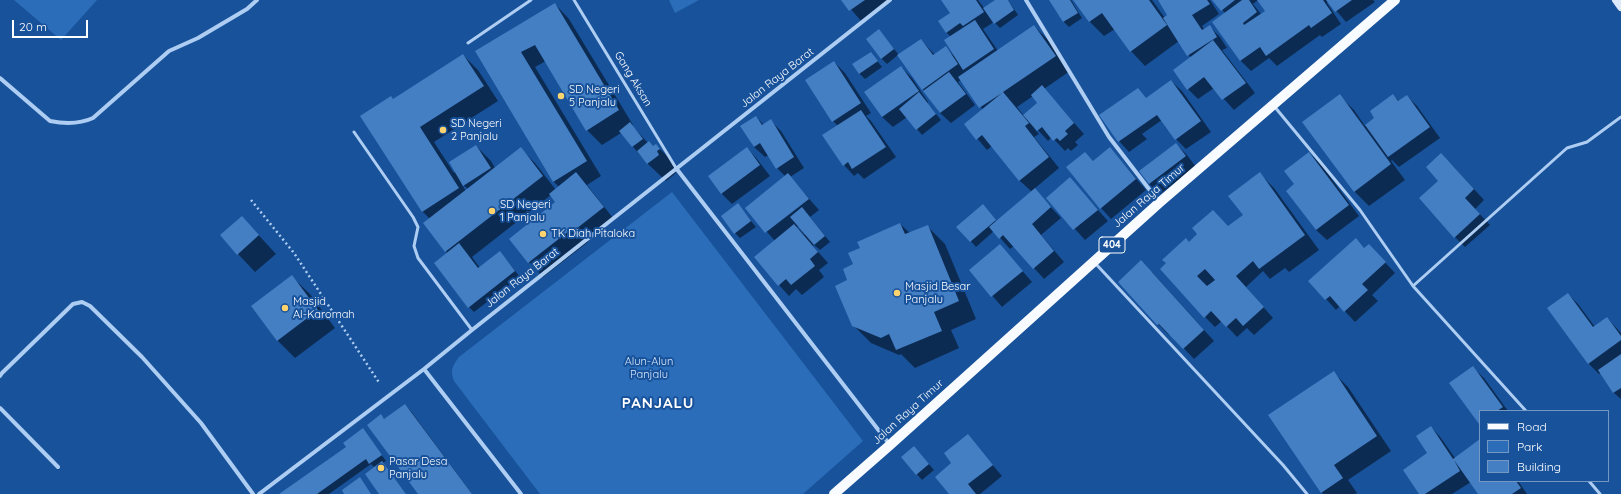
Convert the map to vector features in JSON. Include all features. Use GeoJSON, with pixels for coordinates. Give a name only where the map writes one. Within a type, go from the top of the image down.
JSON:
{"type":"FeatureCollection","features":[{"type":"Feature","properties":{"kind":"main road","name":"Jalan Raya Timur"},"geometry":{"type":"LineString","coordinates":[[834,494],[1159,203],[1395,0]]}},
{"type":"Feature","properties":{"kind":"main road"},"geometry":{"type":"LineString","coordinates":[[1616,0],[1621,7]]}},
{"type":"Feature","properties":{"kind":"street"},"geometry":{"type":"LineString","coordinates":[[0,78],[50,121],[57,123],[86,121],[93,118],[169,51],[198,38],[247,9],[257,0]]}},
{"type":"Feature","properties":{"kind":"street","name":"Jalan Raya Barat"},"geometry":{"type":"LineString","coordinates":[[258,494],[424,369],[890,0]]}},
{"type":"Feature","properties":{"kind":"street"},"geometry":{"type":"LineString","coordinates":[[1026,0],[1109,137],[1159,203]]}},
{"type":"Feature","properties":{"kind":"street"},"geometry":{"type":"LineString","coordinates":[[676,168],[890,445]]}},
{"type":"Feature","properties":{"kind":"street"},"geometry":{"type":"LineString","coordinates":[[1,374],[73,304],[82,302],[90,306],[142,357],[201,423],[253,494]]}},
{"type":"Feature","properties":{"kind":"street"},"geometry":{"type":"LineString","coordinates":[[424,369],[521,494]]}},
{"type":"Feature","properties":{"kind":"street"},"geometry":{"type":"LineString","coordinates":[[0,408],[58,467]]}},
{"type":"Feature","properties":{"kind":"lane"},"geometry":{"type":"LineString","coordinates":[[468,43],[531,0]]}},
{"type":"Feature","properties":{"kind":"lane","name":"Gang Aksan"},"geometry":{"type":"LineString","coordinates":[[574,0],[676,168]]}},
{"type":"Feature","properties":{"kind":"lane"},"geometry":{"type":"LineString","coordinates":[[1273,104],[1360,210],[1413,286],[1525,410]]}},
{"type":"Feature","properties":{"kind":"lane"},"geometry":{"type":"LineString","coordinates":[[1413,286],[1567,148],[1587,142],[1621,117]]}},
{"type":"Feature","properties":{"kind":"lane"},"geometry":{"type":"LineString","coordinates":[[354,132],[416,222],[418,227],[414,246],[418,258],[472,330]]}},
{"type":"Feature","properties":{"kind":"lane"},"geometry":{"type":"LineString","coordinates":[[1093,262],[1261,442],[1307,494]]}},
{"type":"Feature","properties":{"kind":"lane"},"geometry":{"type":"LineString","coordinates":[[1590,482],[1600,494]]}},
{"type":"Feature","properties":{"kind":"path"},"geometry":{"type":"LineString","coordinates":[[251,200],[294,253],[388,397]]}},
{"type":"Feature","properties":{"kind":"green space"},"geometry":{"type":"Polygon","coordinates":[[[14,0],[97,0],[61,40],[14,0]]]}},
{"type":"Feature","properties":{"kind":"green space"},"geometry":{"type":"Polygon","coordinates":[[[669,0],[699,0],[675,13],[669,0]]]}},
{"type":"Feature","properties":{"kind":"green space","name":"Alun-Alun Panjalu"},"geometry":{"type":"Polygon","coordinates":[[[672,192],[863,441],[803,494],[540,494],[454,381],[452,374],[453,366],[459,357],[672,192]]]}},
{"type":"Feature","properties":{"kind":"building"},"geometry":{"type":"Polygon","coordinates":[[[841,0],[865,0],[849,11],[841,0]]]}},
{"type":"Feature","properties":{"kind":"building"},"geometry":{"type":"Polygon","coordinates":[[[941,0],[976,0],[984,12],[963,26],[960,23],[946,33],[938,21],[950,13],[941,0]]]}},
{"type":"Feature","properties":{"kind":"building"},"geometry":{"type":"Polygon","coordinates":[[[995,0],[1008,0],[1014,10],[994,24],[983,8],[995,0]]]}},
{"type":"Feature","properties":{"kind":"building"},"geometry":{"type":"Polygon","coordinates":[[[1049,0],[1070,0],[1078,13],[1063,22],[1049,0]]]}},
{"type":"Feature","properties":{"kind":"building"},"geometry":{"type":"Polygon","coordinates":[[[1073,0],[1149,0],[1167,25],[1130,52],[1102,13],[1089,22],[1073,0]]]}},
{"type":"Feature","properties":{"kind":"building"},"geometry":{"type":"Polygon","coordinates":[[[1158,0],[1207,0],[1210,4],[1192,15],[1202,30],[1210,25],[1217,37],[1187,56],[1163,18],[1167,15],[1158,0]]]}},
{"type":"Feature","properties":{"kind":"building"},"geometry":{"type":"Polygon","coordinates":[[[1212,0],[1235,0],[1221,11],[1212,0]]]}},
{"type":"Feature","properties":{"kind":"building"},"geometry":{"type":"Polygon","coordinates":[[[1242,0],[1249,0],[1257,12],[1243,23],[1244,25],[1265,11],[1257,0],[1323,0],[1332,13],[1311,28],[1309,25],[1266,56],[1260,47],[1240,61],[1212,22],[1242,0]]]}},
{"type":"Feature","properties":{"kind":"building"},"geometry":{"type":"Polygon","coordinates":[[[1326,0],[1352,0],[1335,12],[1326,0]]]}},
{"type":"Feature","properties":{"kind":"building"},"geometry":{"type":"Polygon","coordinates":[[[555,3],[619,110],[586,131],[535,45],[521,52],[587,161],[553,182],[475,51],[555,3]]]}},
{"type":"Feature","properties":{"kind":"building"},"geometry":{"type":"Polygon","coordinates":[[[975,20],[994,49],[963,70],[944,40],[975,20]]]}},
{"type":"Feature","properties":{"kind":"building"},"geometry":{"type":"Polygon","coordinates":[[[1034,25],[1056,56],[1003,92],[1029,123],[1025,126],[1049,157],[1019,181],[982,135],[976,140],[964,124],[1002,93],[979,108],[958,77],[1034,25]]]}},
{"type":"Feature","properties":{"kind":"building"},"geometry":{"type":"Polygon","coordinates":[[[879,29],[894,49],[881,59],[866,39],[879,29]]]}},
{"type":"Feature","properties":{"kind":"building"},"geometry":{"type":"Polygon","coordinates":[[[921,39],[933,55],[946,46],[958,64],[922,90],[897,55],[921,39]]]}},
{"type":"Feature","properties":{"kind":"building"},"geometry":{"type":"Polygon","coordinates":[[[1213,40],[1246,83],[1222,100],[1204,77],[1187,90],[1173,70],[1213,40]]]}},
{"type":"Feature","properties":{"kind":"building"},"geometry":{"type":"Polygon","coordinates":[[[871,52],[878,61],[859,74],[852,64],[871,52]]]}},
{"type":"Feature","properties":{"kind":"building"},"geometry":{"type":"Polygon","coordinates":[[[463,54],[484,86],[420,127],[459,188],[422,212],[360,116],[391,96],[393,99],[463,54]]]}},
{"type":"Feature","properties":{"kind":"building"},"geometry":{"type":"Polygon","coordinates":[[[834,61],[861,103],[832,122],[805,80],[834,61]]]}},
{"type":"Feature","properties":{"kind":"building"},"geometry":{"type":"Polygon","coordinates":[[[901,66],[919,91],[882,117],[864,92],[901,66]]]}},
{"type":"Feature","properties":{"kind":"building"},"geometry":{"type":"Polygon","coordinates":[[[949,72],[966,94],[940,113],[923,91],[949,72]]]}},
{"type":"Feature","properties":{"kind":"building"},"geometry":{"type":"Polygon","coordinates":[[[1171,80],[1201,121],[1175,140],[1157,115],[1118,142],[1099,115],[1138,88],[1146,98],[1171,80]]]}},
{"type":"Feature","properties":{"kind":"building"},"geometry":{"type":"Polygon","coordinates":[[[1042,85],[1074,123],[1065,131],[1068,134],[1060,141],[1057,138],[1053,141],[1042,127],[1037,131],[1023,115],[1037,103],[1031,95],[1042,85]]]}},
{"type":"Feature","properties":{"kind":"building"},"geometry":{"type":"Polygon","coordinates":[[[919,92],[936,114],[916,130],[899,109],[919,92]]]}},
{"type":"Feature","properties":{"kind":"building"},"geometry":{"type":"Polygon","coordinates":[[[1340,94],[1391,164],[1354,192],[1302,122],[1340,94]]]}},
{"type":"Feature","properties":{"kind":"building"},"geometry":{"type":"Polygon","coordinates":[[[1393,94],[1398,101],[1407,95],[1430,127],[1388,157],[1365,125],[1374,118],[1370,111],[1393,94]]]}},
{"type":"Feature","properties":{"kind":"building"},"geometry":{"type":"Polygon","coordinates":[[[861,110],[886,147],[852,169],[848,162],[843,166],[822,135],[861,110]]]}},
{"type":"Feature","properties":{"kind":"building"},"geometry":{"type":"Polygon","coordinates":[[[756,116],[762,125],[771,119],[794,157],[776,169],[760,143],[754,147],[740,126],[756,116]]]}},
{"type":"Feature","properties":{"kind":"building"},"geometry":{"type":"Polygon","coordinates":[[[630,122],[643,139],[632,147],[619,131],[630,122]]]}},
{"type":"Feature","properties":{"kind":"building"},"geometry":{"type":"Polygon","coordinates":[[[649,141],[653,146],[656,144],[660,149],[657,151],[659,155],[647,164],[637,151],[649,141]]]}},
{"type":"Feature","properties":{"kind":"building"},"geometry":{"type":"Polygon","coordinates":[[[1176,143],[1186,156],[1149,184],[1139,171],[1176,143]]]}},
{"type":"Feature","properties":{"kind":"building"},"geometry":{"type":"Polygon","coordinates":[[[476,145],[491,168],[463,186],[449,162],[476,145]]]}},
{"type":"Feature","properties":{"kind":"building"},"geometry":{"type":"Polygon","coordinates":[[[521,147],[543,176],[445,252],[423,223],[521,147]]]}},
{"type":"Feature","properties":{"kind":"building"},"geometry":{"type":"Polygon","coordinates":[[[747,147],[760,165],[721,194],[708,176],[747,147]]]}},
{"type":"Feature","properties":{"kind":"building"},"geometry":{"type":"Polygon","coordinates":[[[1110,147],[1136,179],[1100,209],[1066,167],[1085,152],[1093,161],[1110,147]]]}},
{"type":"Feature","properties":{"kind":"building"},"geometry":{"type":"Polygon","coordinates":[[[1309,152],[1349,205],[1316,230],[1286,191],[1294,184],[1284,171],[1309,152]]]}},
{"type":"Feature","properties":{"kind":"building"},"geometry":{"type":"Polygon","coordinates":[[[1441,153],[1474,189],[1465,198],[1480,214],[1454,238],[1419,198],[1438,181],[1426,167],[1441,153]]]}},
{"type":"Feature","properties":{"kind":"building"},"geometry":{"type":"Polygon","coordinates":[[[576,172],[604,207],[576,229],[574,227],[528,263],[509,239],[555,202],[549,194],[576,172]]]}},
{"type":"Feature","properties":{"kind":"building"},"geometry":{"type":"Polygon","coordinates":[[[1260,172],[1305,235],[1259,269],[1253,261],[1236,276],[1264,307],[1243,326],[1236,318],[1226,327],[1211,311],[1204,318],[1160,269],[1166,263],[1162,260],[1186,238],[1189,242],[1197,234],[1192,228],[1213,210],[1228,226],[1243,215],[1228,196],[1260,172]],[[1205,269],[1197,276],[1207,286],[1215,280],[1205,269]]]}},
{"type":"Feature","properties":{"kind":"building"},"geometry":{"type":"Polygon","coordinates":[[[788,173],[809,199],[765,233],[745,208],[788,173]]]}},
{"type":"Feature","properties":{"kind":"building"},"geometry":{"type":"Polygon","coordinates":[[[1070,177],[1098,210],[1073,230],[1046,198],[1070,177]]]}},
{"type":"Feature","properties":{"kind":"building"},"geometry":{"type":"Polygon","coordinates":[[[1035,188],[1051,207],[1032,224],[1054,251],[1033,269],[1003,235],[999,239],[989,227],[1035,188]]]}},
{"type":"Feature","properties":{"kind":"building"},"geometry":{"type":"Polygon","coordinates":[[[738,203],[751,221],[734,234],[721,216],[738,203]]]}},
{"type":"Feature","properties":{"kind":"building"},"geometry":{"type":"Polygon","coordinates":[[[983,204],[996,220],[970,242],[956,227],[983,204]]]}},
{"type":"Feature","properties":{"kind":"building"},"geometry":{"type":"Polygon","coordinates":[[[802,207],[825,236],[814,245],[790,217],[802,207]]]}},
{"type":"Feature","properties":{"kind":"building"},"geometry":{"type":"Polygon","coordinates":[[[242,216],[259,235],[237,255],[220,235],[242,216]]]}},
{"type":"Feature","properties":{"kind":"building","name":"Masjid Besar Panjalu"},"geometry":{"type":"Polygon","coordinates":[[[900,223],[905,234],[928,225],[959,301],[934,312],[942,331],[896,350],[889,334],[881,338],[852,326],[835,286],[847,280],[843,269],[853,264],[848,253],[860,248],[857,242],[900,223]]]}},
{"type":"Feature","properties":{"kind":"building"},"geometry":{"type":"Polygon","coordinates":[[[794,224],[818,252],[810,259],[815,266],[791,285],[786,279],[778,286],[754,257],[794,224]]]}},
{"type":"Feature","properties":{"kind":"building"},"geometry":{"type":"Polygon","coordinates":[[[1356,238],[1364,248],[1369,244],[1386,262],[1362,284],[1368,290],[1344,312],[1330,296],[1325,300],[1308,281],[1356,238]]]}},
{"type":"Feature","properties":{"kind":"building"},"geometry":{"type":"Polygon","coordinates":[[[459,243],[478,268],[500,251],[515,271],[468,308],[434,263],[459,243]]]}},
{"type":"Feature","properties":{"kind":"building"},"geometry":{"type":"Polygon","coordinates":[[[1000,244],[1023,271],[991,297],[969,270],[1000,244]]]}},
{"type":"Feature","properties":{"kind":"building"},"geometry":{"type":"Polygon","coordinates":[[[1141,260],[1204,330],[1183,349],[1159,324],[1157,325],[1118,282],[1141,260]]]}},
{"type":"Feature","properties":{"kind":"building","name":"Masjid Al-Karomah"},"geometry":{"type":"Polygon","coordinates":[[[292,275],[318,310],[277,341],[251,306],[292,275]]]}},
{"type":"Feature","properties":{"kind":"building"},"geometry":{"type":"Polygon","coordinates":[[[1568,293],[1593,327],[1607,317],[1621,336],[1621,340],[1588,364],[1547,308],[1568,293]]]}},
{"type":"Feature","properties":{"kind":"building"},"geometry":{"type":"Polygon","coordinates":[[[1621,354],[1621,388],[1613,393],[1598,370],[1621,354]]]}},
{"type":"Feature","properties":{"kind":"building"},"geometry":{"type":"Polygon","coordinates":[[[1473,366],[1503,407],[1498,410],[1479,410],[1479,424],[1449,383],[1473,366]]]}},
{"type":"Feature","properties":{"kind":"building"},"geometry":{"type":"Polygon","coordinates":[[[1334,371],[1377,436],[1334,465],[1343,478],[1321,493],[1268,415],[1334,371]]]}},
{"type":"Feature","properties":{"kind":"building"},"geometry":{"type":"Polygon","coordinates":[[[405,404],[472,494],[418,494],[367,425],[381,414],[384,419],[405,404]]]}},
{"type":"Feature","properties":{"kind":"building"},"geometry":{"type":"Polygon","coordinates":[[[1431,426],[1453,459],[1479,440],[1479,482],[1517,482],[1521,488],[1512,494],[1478,494],[1454,460],[1460,471],[1425,494],[1419,494],[1403,470],[1427,453],[1416,436],[1431,426]]]}},
{"type":"Feature","properties":{"kind":"building"},"geometry":{"type":"Polygon","coordinates":[[[363,428],[382,455],[369,464],[366,459],[317,494],[279,494],[346,447],[343,443],[363,428]]]}},
{"type":"Feature","properties":{"kind":"building"},"geometry":{"type":"Polygon","coordinates":[[[968,434],[993,465],[968,484],[976,494],[949,494],[935,477],[951,463],[944,453],[968,434]]]}},
{"type":"Feature","properties":{"kind":"building"},"geometry":{"type":"Polygon","coordinates":[[[914,446],[929,464],[916,475],[901,457],[914,446]]]}},
{"type":"Feature","properties":{"kind":"building"},"geometry":{"type":"Polygon","coordinates":[[[382,461],[406,494],[379,494],[365,474],[382,461]]]}},
{"type":"Feature","properties":{"kind":"building"},"geometry":{"type":"Polygon","coordinates":[[[360,477],[371,494],[344,494],[342,490],[360,477]]]}},
{"type":"Feature","properties":{"kind":"place","name":"SD Negeri 5 Panjalu"},"geometry":{"type":"Point","coordinates":[561,96]}},
{"type":"Feature","properties":{"kind":"place","name":"SD Negeri 2 Panjalu"},"geometry":{"type":"Point","coordinates":[443,130]}},
{"type":"Feature","properties":{"kind":"place","name":"SD Negeri 1 Panjalu"},"geometry":{"type":"Point","coordinates":[492,211]}},
{"type":"Feature","properties":{"kind":"place","name":"TK Diah Pitaloka"},"geometry":{"type":"Point","coordinates":[543,234]}},
{"type":"Feature","properties":{"kind":"place","name":"Masjid Besar Panjalu"},"geometry":{"type":"Point","coordinates":[897,293]}},
{"type":"Feature","properties":{"kind":"place","name":"Masjid Al-Karomah"},"geometry":{"type":"Point","coordinates":[285,308]}},
{"type":"Feature","properties":{"kind":"place","name":"Pasar Desa Panjalu"},"geometry":{"type":"Point","coordinates":[381,468]}},
{"type":"Feature","properties":{"kind":"district","name":"PANJALU"},"geometry":{"type":"Point","coordinates":[658,403]}}]}
